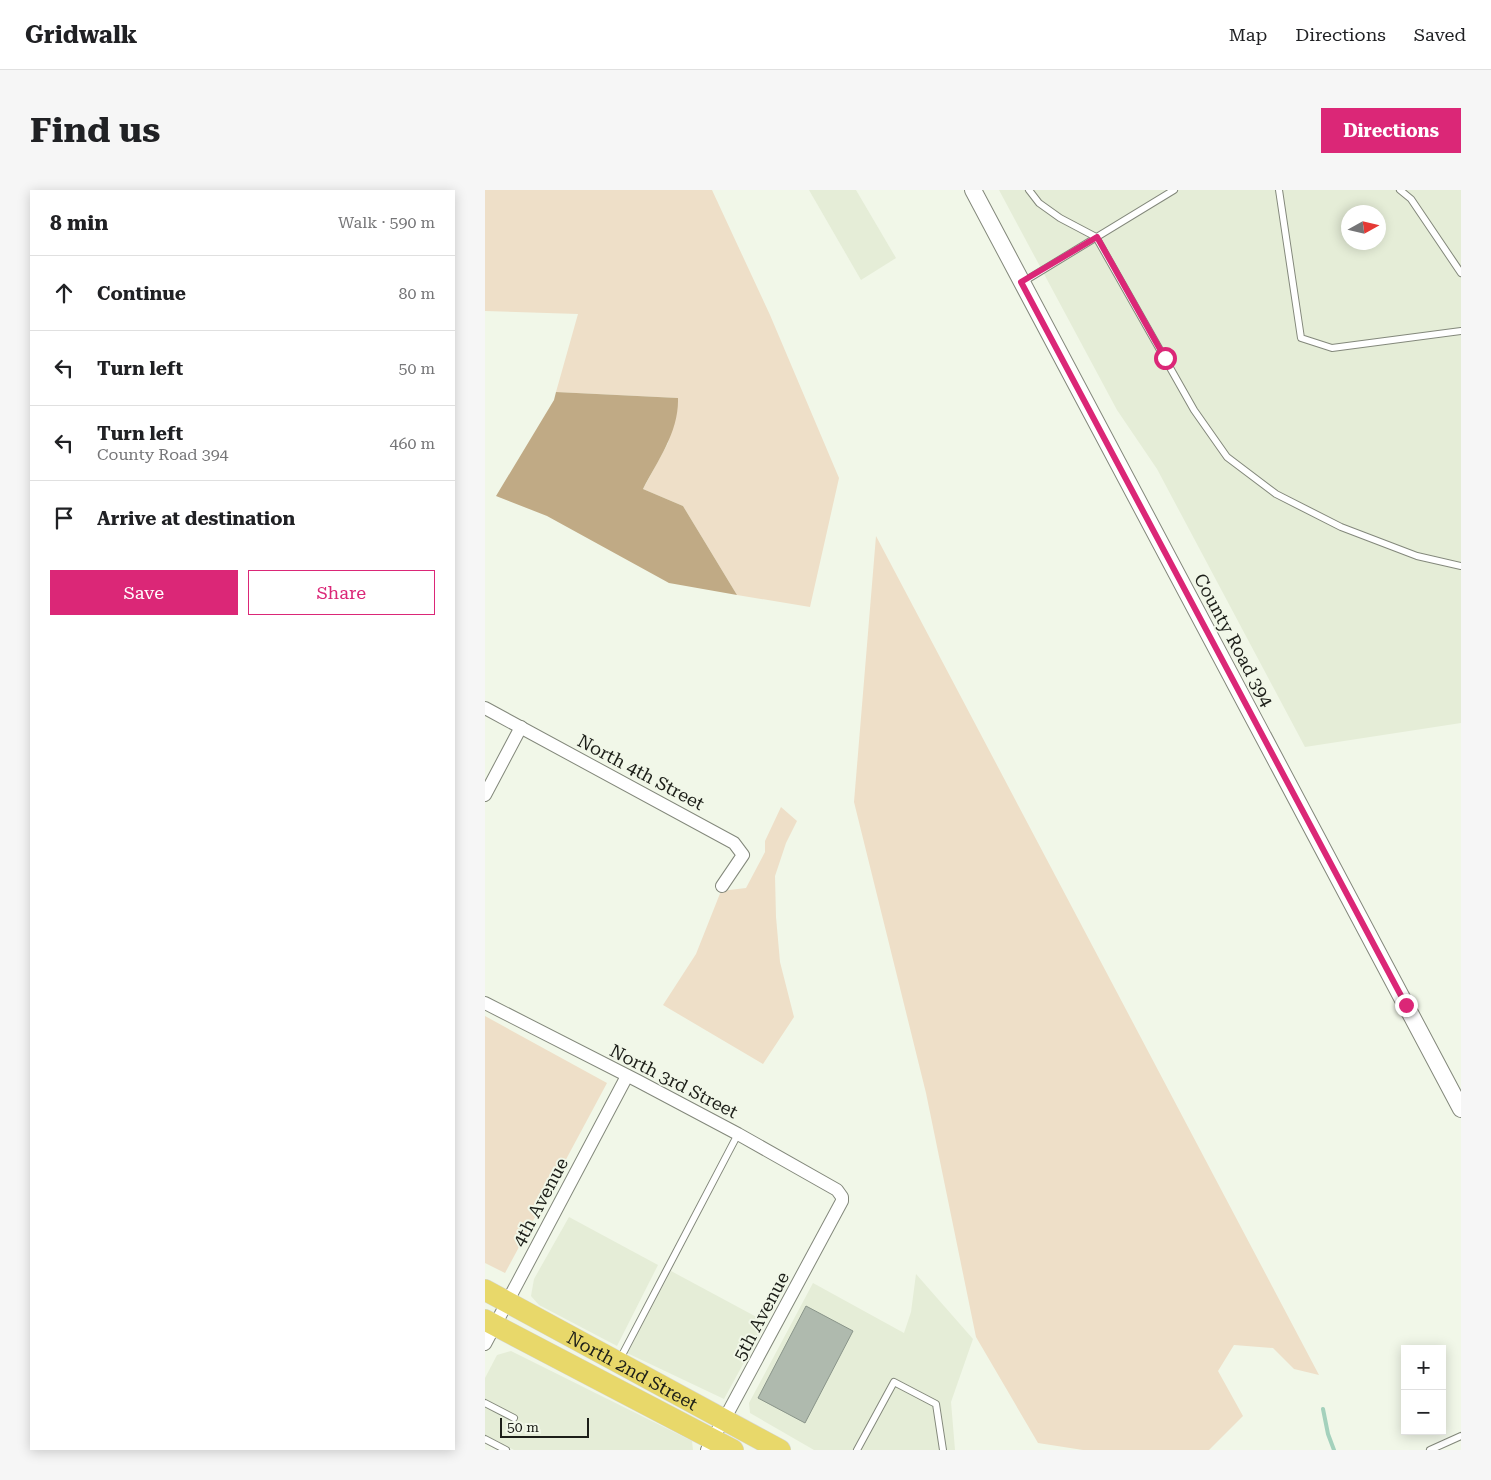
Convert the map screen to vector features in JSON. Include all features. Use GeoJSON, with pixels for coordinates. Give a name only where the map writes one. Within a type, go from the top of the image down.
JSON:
{"type":"FeatureCollection","features":[{"type":"Feature","properties":{"kind":"highway","name":"North 2nd Street"},"geometry":{"type":"LineString","coordinates":[[485,1290],[780,1450]]}},
{"type":"Feature","properties":{"kind":"highway","name":"North 2nd Street"},"geometry":{"type":"LineString","coordinates":[[490,1323],[710,1444],[733,1450]]}},
{"type":"Feature","properties":{"kind":"street","name":"County Road 394"},"geometry":{"type":"LineString","coordinates":[[973,190],[1461,1109]]}},
{"type":"Feature","properties":{"kind":"street","name":"North 4th Street"},"geometry":{"type":"LineString","coordinates":[[485,708],[734,843],[743,855],[722,886]]}},
{"type":"Feature","properties":{"kind":"street"},"geometry":{"type":"LineString","coordinates":[[485,795],[521,727]]}},
{"type":"Feature","properties":{"kind":"street","name":"North 3rd Street"},"geometry":{"type":"LineString","coordinates":[[485,1003],[738,1134],[837,1190],[842,1197]]}},
{"type":"Feature","properties":{"kind":"street","name":"4th Avenue"},"geometry":{"type":"LineString","coordinates":[[485,1344],[490,1323],[507,1302],[627,1076]]}},
{"type":"Feature","properties":{"kind":"street","name":"5th Avenue"},"geometry":{"type":"LineString","coordinates":[[710,1444],[725,1420],[842,1201],[842,1197]]}},
{"type":"Feature","properties":{"kind":"lane"},"geometry":{"type":"LineString","coordinates":[[1029,190],[1039,203],[1060,218],[1097,237],[1194,410],[1227,457],[1276,494],[1341,528],[1417,556],[1461,566]]}},
{"type":"Feature","properties":{"kind":"lane"},"geometry":{"type":"LineString","coordinates":[[1021,282],[1174,190]]}},
{"type":"Feature","properties":{"kind":"lane"},"geometry":{"type":"LineString","coordinates":[[1279,190],[1301,338],[1332,348],[1461,331]]}},
{"type":"Feature","properties":{"kind":"lane"},"geometry":{"type":"LineString","coordinates":[[1400,190],[1411,199],[1461,273]]}},
{"type":"Feature","properties":{"kind":"lane"},"geometry":{"type":"LineString","coordinates":[[618,1362],[738,1134]]}},
{"type":"Feature","properties":{"kind":"lane"},"geometry":{"type":"LineString","coordinates":[[857,1450],[894,1382],[936,1404],[943,1450]]}},
{"type":"Feature","properties":{"kind":"lane"},"geometry":{"type":"LineString","coordinates":[[485,1403],[514,1418]]}},
{"type":"Feature","properties":{"kind":"lane"},"geometry":{"type":"LineString","coordinates":[[1430,1450],[1461,1436]]}},
{"type":"Feature","properties":{"kind":"lane"},"geometry":{"type":"LineString","coordinates":[[485,1439],[506,1450]]}},
{"type":"Feature","properties":{"kind":"shaded area"},"geometry":{"type":"Polygon","coordinates":[[[485,190],[712,190],[770,315],[839,478],[810,607],[737,595],[683,506],[643,489],[668,443],[678,398],[556,392],[578,314],[485,311],[485,190]]]}},
{"type":"Feature","properties":{"kind":"shaded area"},"geometry":{"type":"Polygon","coordinates":[[[809,190],[856,190],[896,258],[861,280],[809,190]]]}},
{"type":"Feature","properties":{"kind":"shaded area"},"geometry":{"type":"Polygon","coordinates":[[[999,190],[1461,190],[1461,723],[1305,747],[1157,469],[1117,410],[999,190]]]}},
{"type":"Feature","properties":{"kind":"shaded area"},"geometry":{"type":"Polygon","coordinates":[[[556,392],[678,398],[675,422],[667,445],[643,489],[683,506],[737,595],[669,583],[547,516],[496,496],[554,400],[556,392]]]}},
{"type":"Feature","properties":{"kind":"shaded area"},"geometry":{"type":"Polygon","coordinates":[[[876,536],[1319,1375],[1294,1369],[1273,1348],[1234,1345],[1218,1371],[1243,1416],[1209,1450],[1083,1450],[1038,1443],[976,1337],[926,1093],[854,802],[876,536]]]}},
{"type":"Feature","properties":{"kind":"shaded area"},"geometry":{"type":"Polygon","coordinates":[[[781,807],[797,821],[786,843],[775,876],[780,962],[794,1017],[763,1064],[663,1005],[696,954],[721,891],[746,888],[765,852],[765,841],[781,807]]]}},
{"type":"Feature","properties":{"kind":"shaded area"},"geometry":{"type":"Polygon","coordinates":[[[485,1016],[607,1083],[505,1273],[485,1263],[485,1016]]]}},
{"type":"Feature","properties":{"kind":"shaded area"},"geometry":{"type":"Polygon","coordinates":[[[569,1217],[658,1265],[617,1346],[539,1305],[531,1296],[534,1279],[569,1217]]]}},
{"type":"Feature","properties":{"kind":"shaded area"},"geometry":{"type":"Polygon","coordinates":[[[671,1271],[766,1322],[724,1399],[627,1353],[671,1271]]]}},
{"type":"Feature","properties":{"kind":"shaded area"},"geometry":{"type":"Polygon","coordinates":[[[916,1274],[973,1339],[951,1402],[955,1450],[814,1450],[750,1413],[749,1403],[813,1283],[904,1333],[911,1312],[916,1274]]]}},
{"type":"Feature","properties":{"kind":"shaded area"},"geometry":{"type":"Polygon","coordinates":[[[511,1351],[692,1441],[693,1450],[514,1450],[485,1435],[485,1378],[497,1355],[511,1351]]]}},
{"type":"Feature","properties":{"kind":"building"},"geometry":{"type":"Polygon","coordinates":[[[806,1306],[853,1331],[805,1423],[758,1398],[806,1306]]]}},
{"type":"Feature","properties":{"kind":"waterway"},"geometry":{"type":"LineString","coordinates":[[1323,1409],[1328,1434],[1334,1450]]}},
{"type":"Feature","properties":{"kind":"route"},"geometry":{"type":"LineString","coordinates":[[1165,358],[1097,237],[1021,282],[1406,1005]]}}]}
